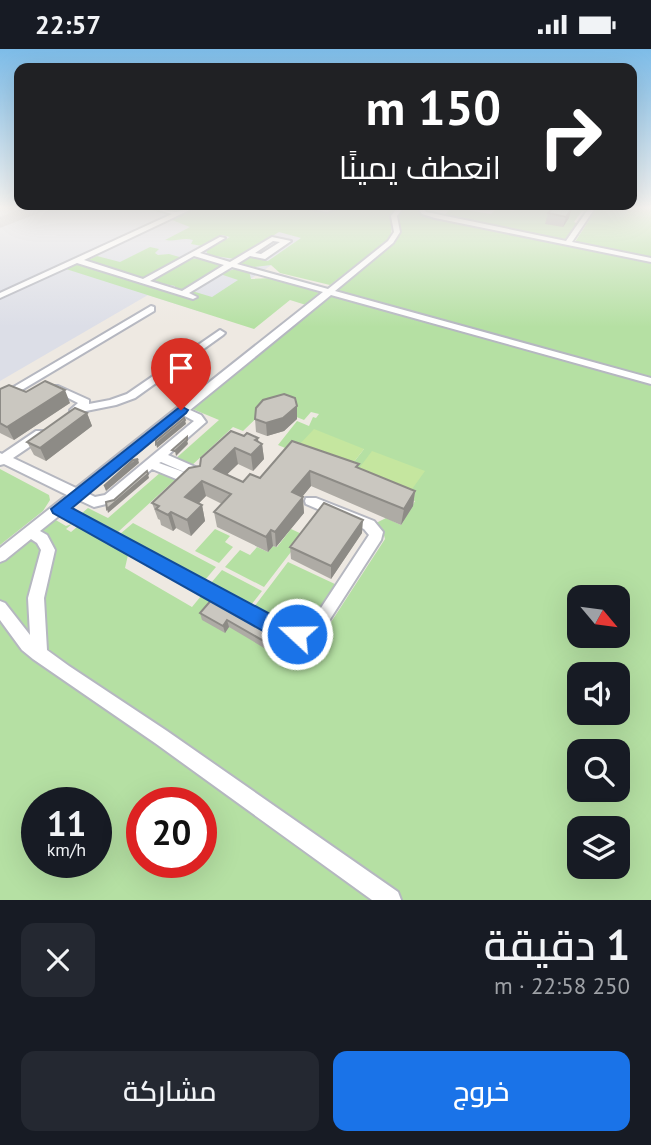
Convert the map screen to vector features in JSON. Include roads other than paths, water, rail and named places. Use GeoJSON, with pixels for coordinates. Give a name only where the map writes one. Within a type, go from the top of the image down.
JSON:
{"type":"FeatureCollection","features":[{"type":"Feature","properties":{"kind":"lane"},"geometry":{"type":"LineString","coordinates":[[0,296],[107,248]]}},
{"type":"Feature","properties":{"kind":"lane"},"geometry":{"type":"LineString","coordinates":[[143,282],[205,248]]}},
{"type":"Feature","properties":{"kind":"lane"},"geometry":{"type":"LineString","coordinates":[[0,556],[383,248]]}},
{"type":"Feature","properties":{"kind":"lane"},"geometry":{"type":"LineString","coordinates":[[591,248],[651,260]]}},
{"type":"Feature","properties":{"kind":"lane"},"geometry":{"type":"LineString","coordinates":[[182,294],[248,253]]}},
{"type":"Feature","properties":{"kind":"lane"},"geometry":{"type":"LineString","coordinates":[[194,254],[651,381]]}},
{"type":"Feature","properties":{"kind":"lane"},"geometry":{"type":"LineString","coordinates":[[78,261],[193,297]]}},
{"type":"Feature","properties":{"kind":"lane"},"geometry":{"type":"LineString","coordinates":[[0,400],[151,309]]}},
{"type":"Feature","properties":{"kind":"lane"},"geometry":{"type":"LineString","coordinates":[[65,417],[131,396],[220,334]]}},
{"type":"Feature","properties":{"kind":"lane"},"geometry":{"type":"LineString","coordinates":[[1,459],[85,402],[34,380]]}},
{"type":"Feature","properties":{"kind":"lane"},"geometry":{"type":"LineString","coordinates":[[1,459],[76,495],[94,502],[105,501],[200,422],[199,418],[181,410]]}},
{"type":"Feature","properties":{"kind":"lane"},"geometry":{"type":"LineString","coordinates":[[133,449],[155,460]]}},
{"type":"Feature","properties":{"kind":"lane"},"geometry":{"type":"LineString","coordinates":[[59,509],[279,630],[297,634],[314,628],[320,621],[376,536],[376,532],[369,525],[311,501]]}},
{"type":"Feature","properties":{"kind":"lane"},"geometry":{"type":"LineString","coordinates":[[30,532],[42,539],[48,550],[36,598],[39,654]]}},
{"type":"Feature","properties":{"kind":"lane"},"geometry":{"type":"LineString","coordinates":[[0,608],[19,634],[39,654],[390,900]]}}]}
